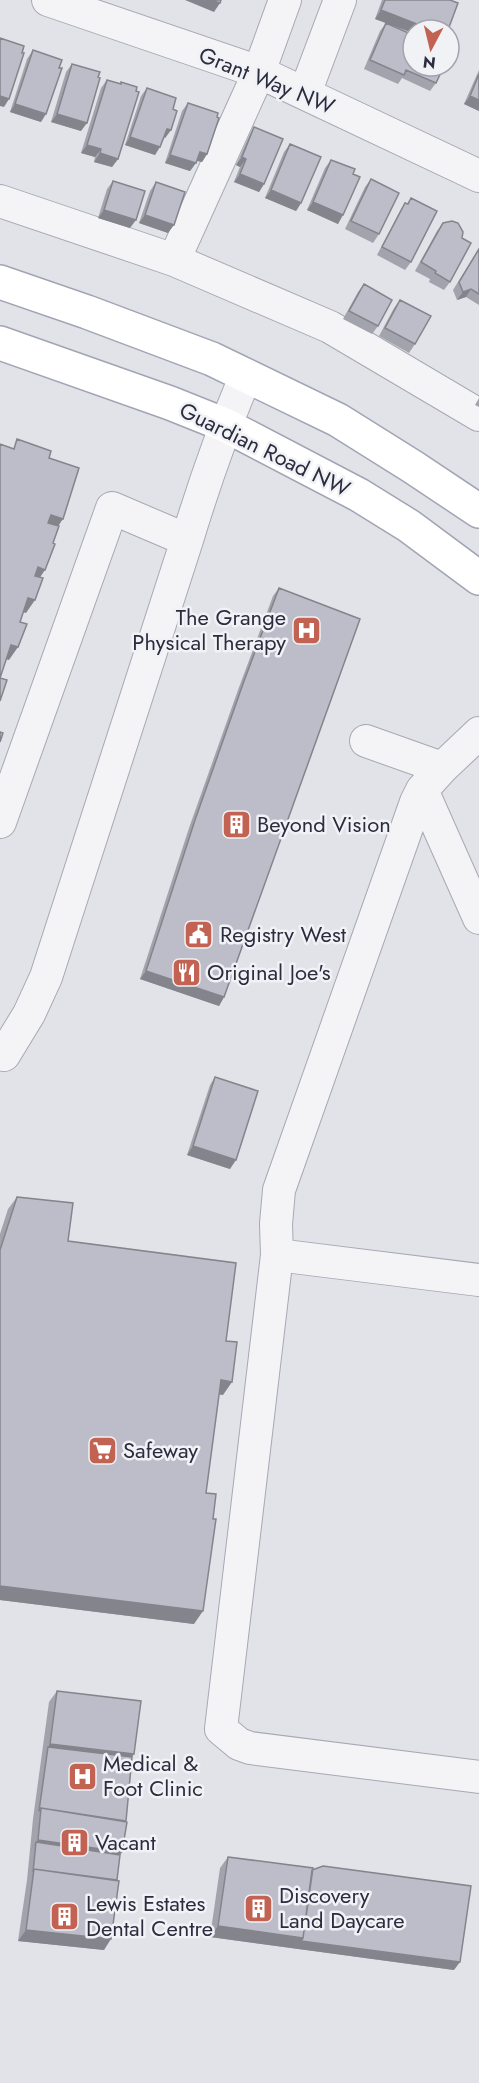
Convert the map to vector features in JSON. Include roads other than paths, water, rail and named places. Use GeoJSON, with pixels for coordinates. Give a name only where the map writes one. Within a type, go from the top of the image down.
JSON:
{"type":"FeatureCollection","features":[{"type":"Feature","properties":{"kind":"main road"},"geometry":{"type":"LineString","coordinates":[[0,282],[165,340],[246,375],[338,420],[413,466],[479,511]]}},
{"type":"Feature","properties":{"kind":"main road","name":"Guardian Road NW"},"geometry":{"type":"LineString","coordinates":[[0,343],[170,403],[225,425],[359,495],[409,526],[479,578]]}},
{"type":"Feature","properties":{"kind":"street","name":"Grant Way NW"},"geometry":{"type":"LineString","coordinates":[[48,0],[258,72],[479,176]]}},
{"type":"Feature","properties":{"kind":"street"},"geometry":{"type":"LineString","coordinates":[[174,260],[258,72],[285,0]]}},
{"type":"Feature","properties":{"kind":"street"},"geometry":{"type":"LineString","coordinates":[[305,93],[340,0]]}},
{"type":"Feature","properties":{"kind":"street"},"geometry":{"type":"LineString","coordinates":[[0,201],[174,260],[330,327],[479,415]]}},
{"type":"Feature","properties":{"kind":"street"},"geometry":{"type":"LineString","coordinates":[[1,1057],[29,1014],[46,976],[188,540],[204,481],[246,375]]}},
{"type":"Feature","properties":{"kind":"street"},"geometry":{"type":"LineString","coordinates":[[0,822],[112,508],[188,540]]}},
{"type":"Feature","properties":{"kind":"street"},"geometry":{"type":"LineString","coordinates":[[479,733],[432,779],[416,802],[279,1190],[276,1218],[277,1255],[221,1729],[239,1744],[250,1748],[479,1777]]}},
{"type":"Feature","properties":{"kind":"street"},"geometry":{"type":"LineString","coordinates":[[366,741],[432,779],[479,918]]}},
{"type":"Feature","properties":{"kind":"street"},"geometry":{"type":"LineString","coordinates":[[277,1255],[479,1280]]}},
{"type":"Feature","properties":{"kind":"place","name":"The Grange Physical Therapy"},"geometry":{"type":"Point","coordinates":[307,630]}},
{"type":"Feature","properties":{"kind":"place","name":"Beyond Vision"},"geometry":{"type":"Point","coordinates":[236,824]}},
{"type":"Feature","properties":{"kind":"place","name":"Registry West"},"geometry":{"type":"Point","coordinates":[199,934]}},
{"type":"Feature","properties":{"kind":"place","name":"Original Joe's"},"geometry":{"type":"Point","coordinates":[186,972]}},
{"type":"Feature","properties":{"kind":"place","name":"Safeway"},"geometry":{"type":"Point","coordinates":[102,1450]}},
{"type":"Feature","properties":{"kind":"place","name":"Medical & Foot Clinic"},"geometry":{"type":"Point","coordinates":[82,1776]}},
{"type":"Feature","properties":{"kind":"place","name":"Vacant"},"geometry":{"type":"Point","coordinates":[74,1842]}},
{"type":"Feature","properties":{"kind":"place","name":"Discovery Land Daycare"},"geometry":{"type":"Point","coordinates":[258,1908]}},
{"type":"Feature","properties":{"kind":"place","name":"Lewis Estates Dental Centre"},"geometry":{"type":"Point","coordinates":[65,1916]}}]}
